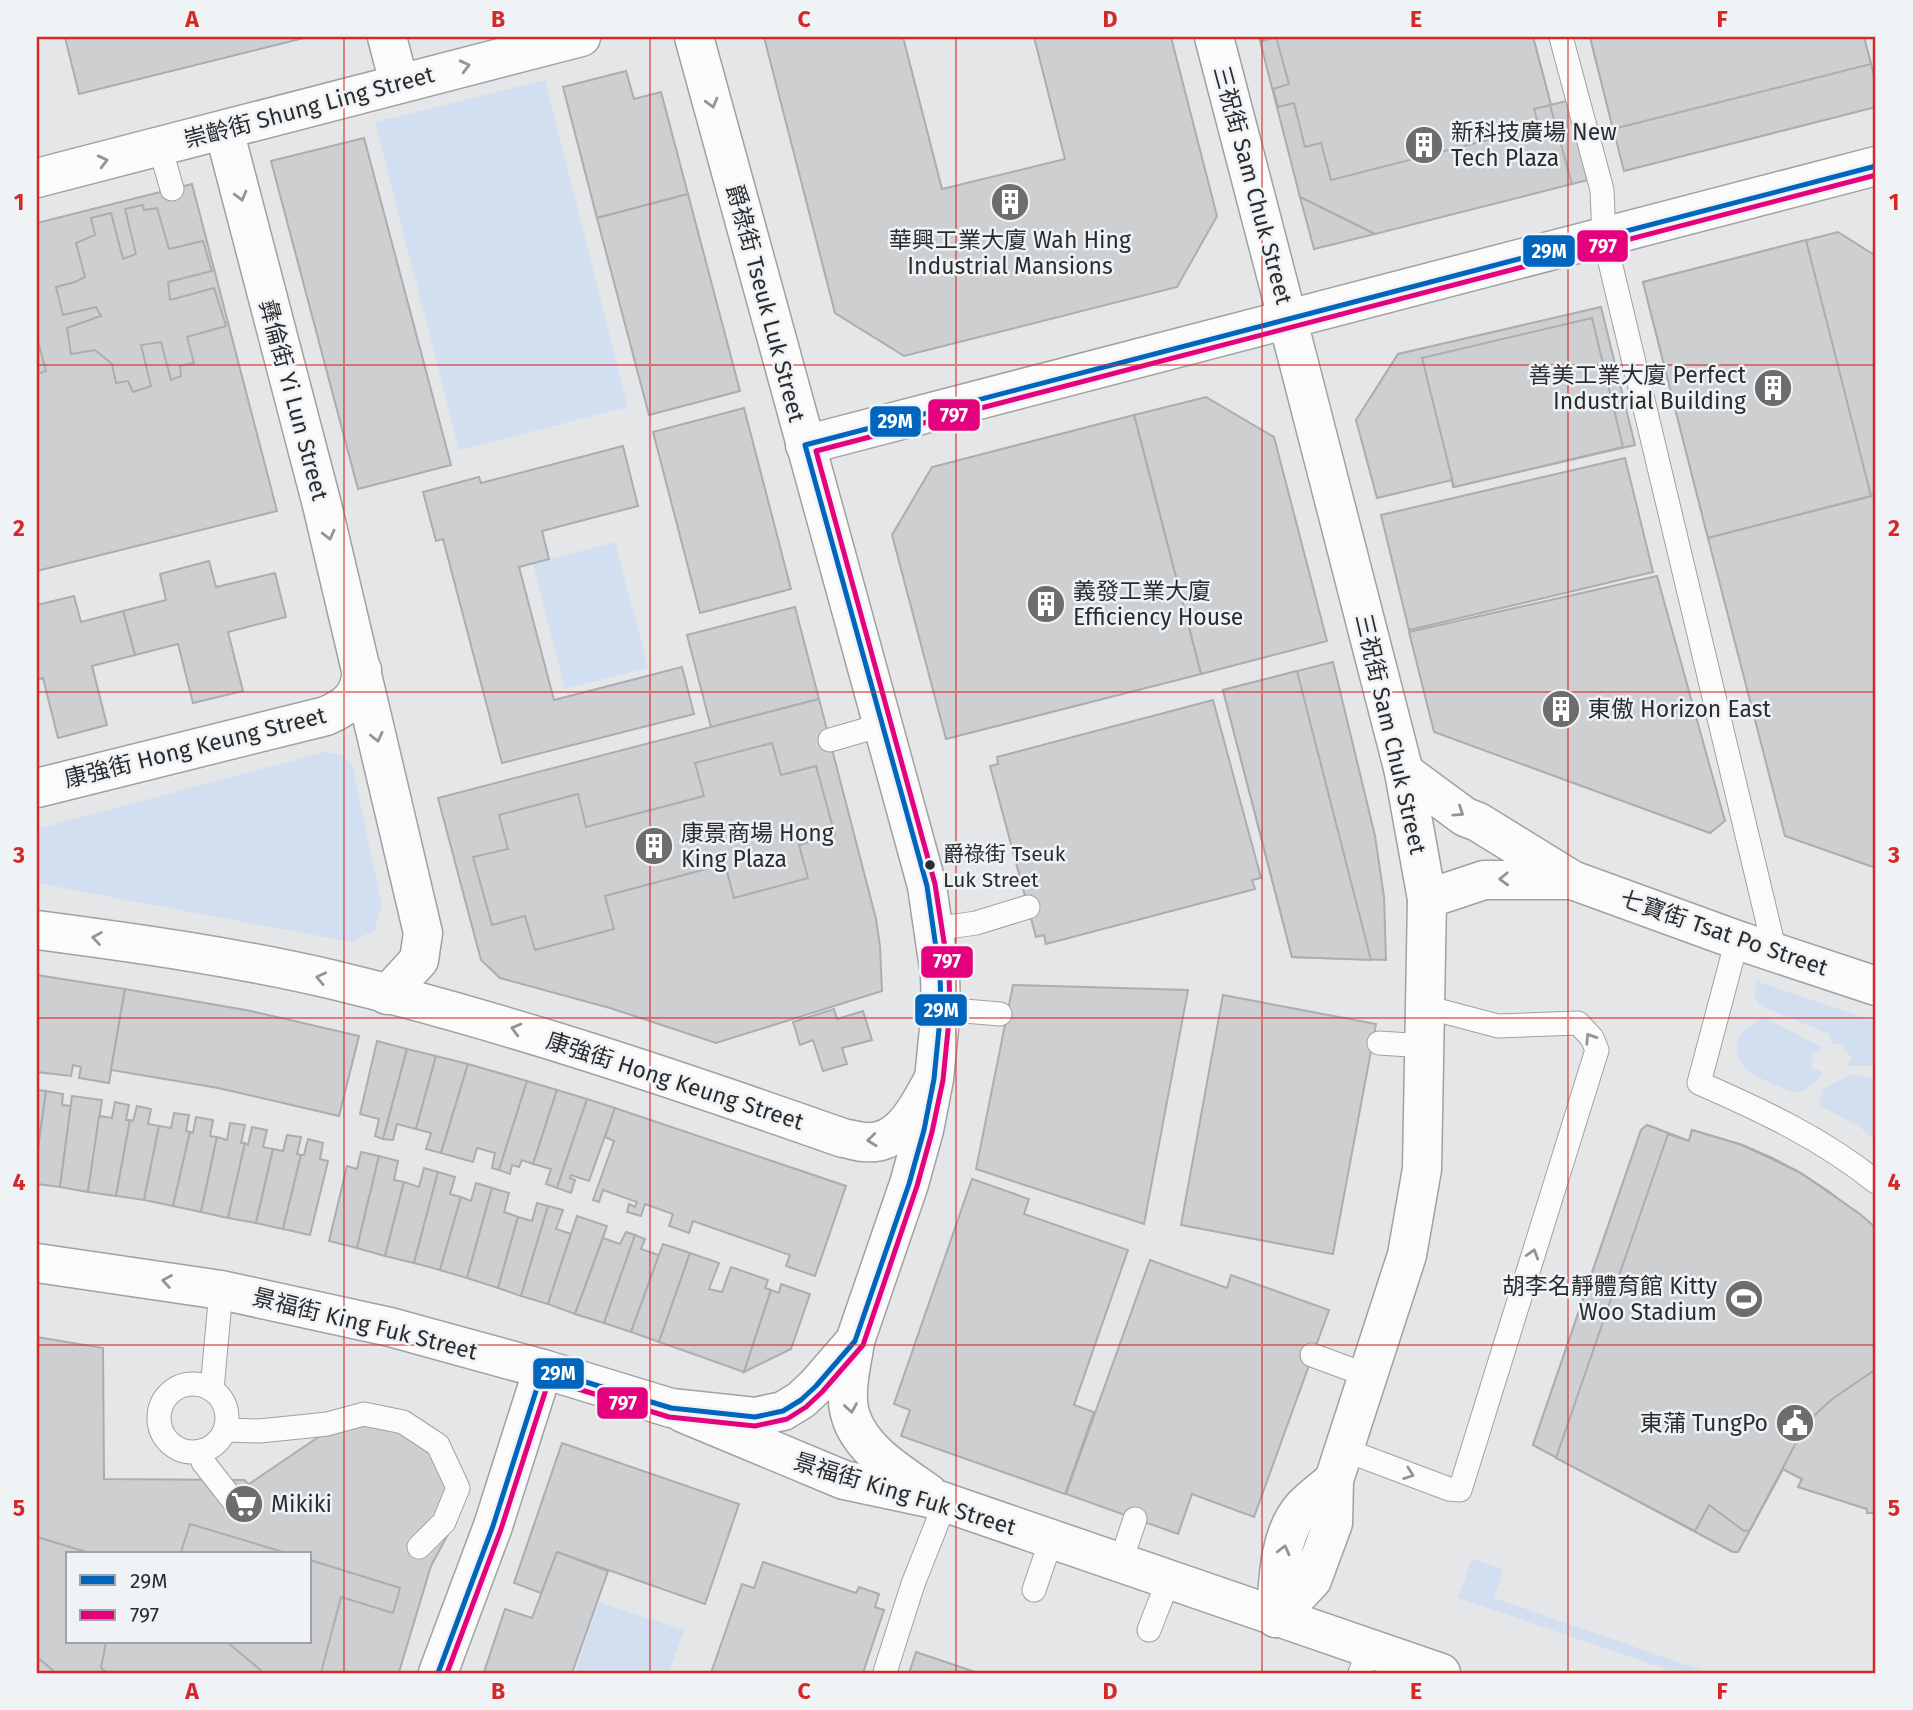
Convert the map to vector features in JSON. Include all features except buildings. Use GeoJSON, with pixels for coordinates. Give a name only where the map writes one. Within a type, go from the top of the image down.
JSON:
{"type":"FeatureCollection","features":[{"type":"Feature","properties":{"kind":"street"},"geometry":{"type":"LineString","coordinates":[[387,37],[399,83]]}},
{"type":"Feature","properties":{"kind":"street","name":"崇齡街 Shung Ling Street"},"geometry":{"type":"LineString","coordinates":[[37,178],[581,37]]}},
{"type":"Feature","properties":{"kind":"street","name":"爵祿街 Tseuk Luk Street"},"geometry":{"type":"LineString","coordinates":[[694,37],[927,886],[941,1009],[934,1079],[909,1184],[855,1341],[848,1398],[850,1416],[870,1448],[941,1502]]}},
{"type":"Feature","properties":{"kind":"street","name":"三祝街 Sam Chuk Street"},"geometry":{"type":"LineString","coordinates":[[1214,37],[1404,772],[1427,899],[1422,1169],[1407,1255],[1340,1465],[1333,1523],[1312,1580],[1276,1618]]}},
{"type":"Feature","properties":{"kind":"street","name":"彝倫街 Yi Lun Street"},"geometry":{"type":"LineString","coordinates":[[223,130],[322,505],[362,670]]}},
{"type":"Feature","properties":{"kind":"street"},"geometry":{"type":"LineString","coordinates":[[805,445],[1876,166]]}},
{"type":"Feature","properties":{"kind":"street"},"geometry":{"type":"LineString","coordinates":[[362,670],[423,933],[419,960],[387,995]]}},
{"type":"Feature","properties":{"kind":"street","name":"康強街 Hong Keung Street"},"geometry":{"type":"LineString","coordinates":[[37,788],[326,716],[339,710],[356,696],[362,670]]}},
{"type":"Feature","properties":{"kind":"street","name":"七寶街 Tsat Po Street"},"geometry":{"type":"LineString","coordinates":[[1404,772],[1465,817],[1478,822],[1572,880],[1737,940],[1876,986]]}},
{"type":"Feature","properties":{"kind":"street","name":"七寶街 Tsat Po Street"},"geometry":{"type":"LineString","coordinates":[[1427,899],[1484,880],[1572,880]]}},
{"type":"Feature","properties":{"kind":"street","name":"康強街 Hong Keung Street"},"geometry":{"type":"LineString","coordinates":[[37,930],[270,967],[387,995],[558,1041],[843,1138],[868,1143],[887,1138],[908,1123],[934,1079]]}},
{"type":"Feature","properties":{"kind":"street","name":"景福街 King Fuk Street"},"geometry":{"type":"LineString","coordinates":[[37,1263],[221,1290],[390,1327],[543,1369],[671,1408],[844,1480],[941,1502],[1276,1618],[1364,1661],[1441,1673]]}},
{"type":"Feature","properties":{"kind":"street","name":"爵祿街 Tseuk Luk Street"},"geometry":{"type":"LineString","coordinates":[[671,1408],[755,1417],[783,1411],[816,1387],[855,1341]]}},
{"type":"Feature","properties":{"kind":"street"},"geometry":{"type":"LineString","coordinates":[[438,1673],[494,1526],[543,1369]]}},
{"type":"Feature","properties":{"kind":"lane"},"geometry":{"type":"LineString","coordinates":[[1561,37],[1602,190],[1604,237],[1775,952]]}},
{"type":"Feature","properties":{"kind":"lane"},"geometry":{"type":"LineString","coordinates":[[160,146],[172,189]]}},
{"type":"Feature","properties":{"kind":"lane"},"geometry":{"type":"LineString","coordinates":[[830,740],[882,725]]}},
{"type":"Feature","properties":{"kind":"lane"},"geometry":{"type":"LineString","coordinates":[[934,929],[976,923],[1028,907]]}},
{"type":"Feature","properties":{"kind":"lane"},"geometry":{"type":"LineString","coordinates":[[1737,940],[1699,1083],[1802,1132],[1851,1161],[1876,1182]]}},
{"type":"Feature","properties":{"kind":"lane"},"geometry":{"type":"LineString","coordinates":[[1340,1465],[1460,1490],[1597,1050],[1592,1038],[1578,1023],[1498,1026],[1426,1007]]}},
{"type":"Feature","properties":{"kind":"lane"},"geometry":{"type":"LineString","coordinates":[[941,1009],[1000,1014]]}},
{"type":"Feature","properties":{"kind":"lane"},"geometry":{"type":"LineString","coordinates":[[1379,1042],[1425,1046]]}},
{"type":"Feature","properties":{"kind":"lane"},"geometry":{"type":"LineString","coordinates":[[212,1390],[221,1290]]}},
{"type":"Feature","properties":{"kind":"lane"},"geometry":{"type":"LineString","coordinates":[[1312,1355],[1368,1376]]}},
{"type":"Feature","properties":{"kind":"lane"},"geometry":{"type":"LineString","coordinates":[[180,1385],[202,1385],[212,1390],[226,1408],[225,1430],[211,1447],[200,1451],[178,1448],[168,1442],[162,1433],[159,1410],[164,1400],[180,1385]]}},
{"type":"Feature","properties":{"kind":"lane"},"geometry":{"type":"LineString","coordinates":[[225,1430],[259,1431],[327,1424],[364,1415],[403,1422],[438,1445],[458,1488],[444,1522],[419,1547]]}},
{"type":"Feature","properties":{"kind":"lane"},"geometry":{"type":"LineString","coordinates":[[200,1451],[202,1462],[239,1508]]}},
{"type":"Feature","properties":{"kind":"lane"},"geometry":{"type":"LineString","coordinates":[[885,1672],[941,1502]]}},
{"type":"Feature","properties":{"kind":"lane"},"geometry":{"type":"LineString","coordinates":[[1120,1564],[1135,1519]]}},
{"type":"Feature","properties":{"kind":"lane"},"geometry":{"type":"LineString","coordinates":[[1034,1590],[1051,1540]]}},
{"type":"Feature","properties":{"kind":"lane"},"geometry":{"type":"LineString","coordinates":[[1149,1630],[1168,1581]]}},
{"type":"Feature","properties":{"kind":"shaded area"},"geometry":{"type":"Polygon","coordinates":[[[545,80],[628,407],[459,450],[375,122],[545,80]]]}},
{"type":"Feature","properties":{"kind":"shaded area"},"geometry":{"type":"Polygon","coordinates":[[[615,542],[648,668],[565,689],[533,564],[615,542]]]}},
{"type":"Feature","properties":{"kind":"shaded area"},"geometry":{"type":"Polygon","coordinates":[[[325,752],[341,755],[352,764],[382,906],[374,931],[351,942],[37,883],[37,829],[325,752]]]}},
{"type":"Feature","properties":{"kind":"shaded area"},"geometry":{"type":"Polygon","coordinates":[[[1756,981],[1876,1022],[1876,1066],[1846,1066],[1852,1058],[1840,1044],[1832,1044],[1829,1034],[1761,1006],[1755,998],[1756,981]]]}},
{"type":"Feature","properties":{"kind":"shaded area"},"geometry":{"type":"Polygon","coordinates":[[[1764,1017],[1823,1048],[1812,1055],[1811,1068],[1823,1072],[1806,1090],[1789,1091],[1766,1081],[1740,1061],[1737,1054],[1739,1037],[1746,1028],[1764,1017]]]}},
{"type":"Feature","properties":{"kind":"shaded area"},"geometry":{"type":"Polygon","coordinates":[[[1852,1074],[1876,1080],[1876,1140],[1858,1126],[1819,1105],[1823,1089],[1852,1074]]]}},
{"type":"Feature","properties":{"kind":"shaded area"},"geometry":{"type":"Polygon","coordinates":[[[1472,1559],[1503,1569],[1494,1598],[1710,1673],[1678,1673],[1458,1598],[1472,1559]]]}},
{"type":"Feature","properties":{"kind":"shaded area"},"geometry":{"type":"Polygon","coordinates":[[[599,1602],[684,1630],[669,1673],[575,1673],[599,1602]]]}},
{"type":"Feature","properties":{"kind":"transit line","name":"29M"},"geometry":{"type":"LineString","coordinates":[[438,1673],[493,1526],[543,1369],[671,1408],[755,1417],[783,1411],[801,1400],[816,1386],[855,1341],[909,1184],[934,1079],[941,1009],[940,975],[927,886],[805,445],[1876,166]]}},
{"type":"Feature","properties":{"kind":"transit line","name":"797"},"geometry":{"type":"LineString","coordinates":[[447,1673],[501,1529],[549,1380],[669,1417],[755,1426],[787,1419],[806,1407],[822,1392],[863,1345],[917,1186],[943,1080],[950,1010],[949,974],[935,884],[816,451],[1876,175]]}},
{"type":"Feature","properties":{"kind":"place","name":"新科技廣場 New Tech Plaza"},"geometry":{"type":"Point","coordinates":[1424,145]}},
{"type":"Feature","properties":{"kind":"place","name":"華興工業大廈 Wah Hing Industrial Mansions"},"geometry":{"type":"Point","coordinates":[1010,202]}},
{"type":"Feature","properties":{"kind":"place","name":"善美工業大廈 Perfect Industrial Building"},"geometry":{"type":"Point","coordinates":[1773,388]}},
{"type":"Feature","properties":{"kind":"place","name":"義發工業大廈 Efficiency House"},"geometry":{"type":"Point","coordinates":[1046,604]}},
{"type":"Feature","properties":{"kind":"place","name":"東傲 Horizon East"},"geometry":{"type":"Point","coordinates":[1561,709]}},
{"type":"Feature","properties":{"kind":"place","name":"康景商場 Hong King Plaza"},"geometry":{"type":"Point","coordinates":[654,846]}},
{"type":"Feature","properties":{"kind":"place","name":"爵祿街 Tseuk Luk Street"},"geometry":{"type":"Point","coordinates":[930,865]}},
{"type":"Feature","properties":{"kind":"place","name":"胡李名靜體育館 Kitty Woo Stadium"},"geometry":{"type":"Point","coordinates":[1744,1299]}},
{"type":"Feature","properties":{"kind":"place","name":"東蒲 TungPo"},"geometry":{"type":"Point","coordinates":[1795,1423]}},
{"type":"Feature","properties":{"kind":"place","name":"Mikiki"},"geometry":{"type":"Point","coordinates":[244,1504]}}]}
